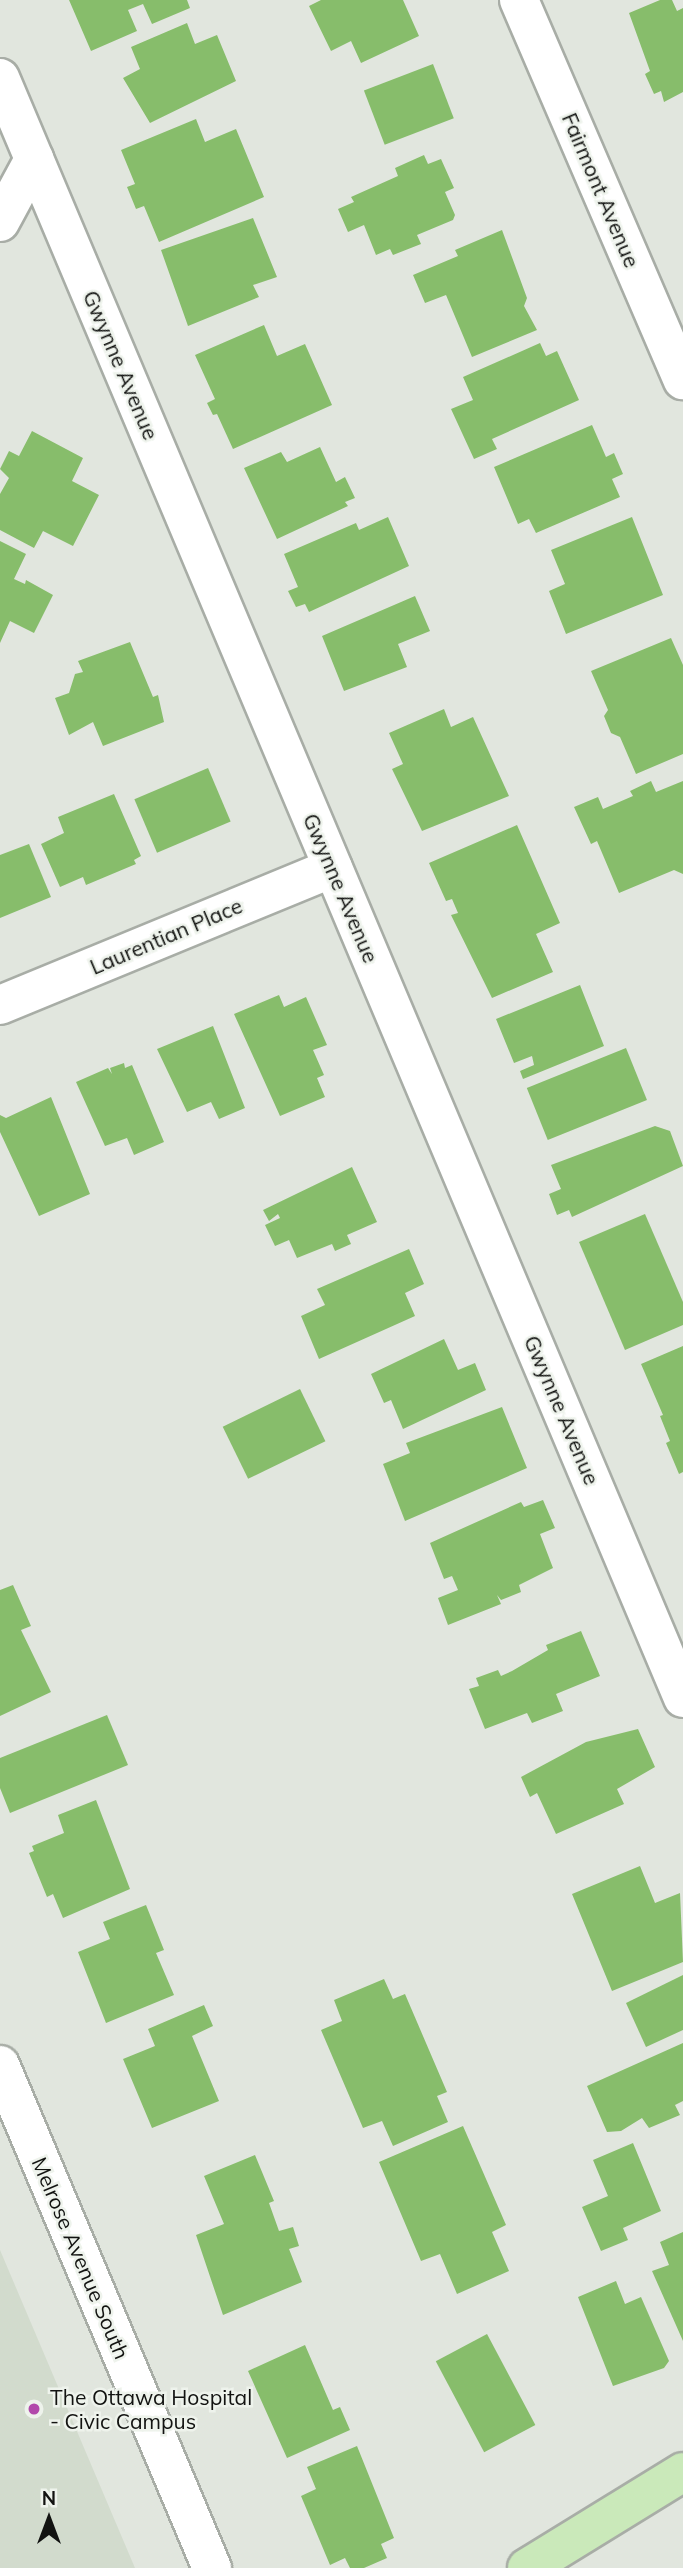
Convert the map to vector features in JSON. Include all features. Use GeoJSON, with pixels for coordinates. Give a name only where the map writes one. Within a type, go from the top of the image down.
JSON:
{"type":"FeatureCollection","features":[{"type":"Feature","properties":{"kind":"main road"},"geometry":{"type":"LineString","coordinates":[[527,2568],[683,2472]]}},
{"type":"Feature","properties":{"kind":"street","name":"Fairmont Avenue"},"geometry":{"type":"LineString","coordinates":[[519,0],[683,380]]}},
{"type":"Feature","properties":{"kind":"street","name":"Gwynne Avenue"},"geometry":{"type":"LineString","coordinates":[[0,78],[683,1698]]}},
{"type":"Feature","properties":{"kind":"street"},"geometry":{"type":"LineString","coordinates":[[0,222],[34,159]]}},
{"type":"Feature","properties":{"kind":"street","name":"Laurentian Place"},"geometry":{"type":"LineString","coordinates":[[0,1005],[333,868]]}},
{"type":"Feature","properties":{"kind":"street","name":"Melrose Avenue South"},"geometry":{"type":"LineString","coordinates":[[0,2065],[212,2568]]}},
{"type":"Feature","properties":{"kind":"shaded area","name":"The Ottawa Hospital - Civic Campus"},"geometry":{"type":"Polygon","coordinates":[[[0,2250],[135,2568],[0,2568],[0,2250]]]}},
{"type":"Feature","properties":{"kind":"building"},"geometry":{"type":"Polygon","coordinates":[[[69,0],[187,0],[190,8],[152,24],[143,4],[128,10],[137,31],[91,51],[69,0]]]}},
{"type":"Feature","properties":{"kind":"building"},"geometry":{"type":"Polygon","coordinates":[[[321,0],[403,0],[419,36],[361,63],[351,41],[331,51],[309,6],[321,0]]]}},
{"type":"Feature","properties":{"kind":"building"},"geometry":{"type":"Polygon","coordinates":[[[660,0],[672,0],[677,11],[683,8],[683,92],[664,102],[661,91],[654,94],[645,74],[650,71],[629,13],[660,0]]]}},
{"type":"Feature","properties":{"kind":"building"},"geometry":{"type":"Polygon","coordinates":[[[187,23],[195,44],[217,35],[236,81],[150,123],[123,78],[140,69],[131,47],[187,23]]]}},
{"type":"Feature","properties":{"kind":"building"},"geometry":{"type":"Polygon","coordinates":[[[433,64],[454,118],[385,145],[364,91],[433,64]]]}},
{"type":"Feature","properties":{"kind":"building"},"geometry":{"type":"Polygon","coordinates":[[[196,119],[205,142],[236,129],[264,197],[159,242],[144,206],[136,209],[127,187],[135,184],[121,150],[196,119]]]}},
{"type":"Feature","properties":{"kind":"building"},"geometry":{"type":"Polygon","coordinates":[[[424,155],[428,164],[441,159],[454,188],[445,192],[455,215],[453,220],[417,235],[421,244],[393,255],[390,249],[376,255],[364,225],[348,232],[338,209],[354,202],[351,197],[398,176],[395,168],[424,155]]]}},
{"type":"Feature","properties":{"kind":"building"},"geometry":{"type":"Polygon","coordinates":[[[253,218],[277,277],[253,285],[259,297],[188,326],[161,250],[253,218]]]}},
{"type":"Feature","properties":{"kind":"building"},"geometry":{"type":"Polygon","coordinates":[[[502,230],[527,298],[524,306],[537,330],[472,357],[446,295],[425,303],[413,275],[458,256],[455,250],[502,230]]]}},
{"type":"Feature","properties":{"kind":"building"},"geometry":{"type":"Polygon","coordinates":[[[264,325],[277,356],[305,344],[332,405],[233,449],[217,414],[213,415],[207,403],[215,399],[195,355],[264,325]]]}},
{"type":"Feature","properties":{"kind":"building"},"geometry":{"type":"Polygon","coordinates":[[[540,343],[546,356],[557,351],[579,400],[492,439],[497,449],[474,459],[451,409],[473,400],[463,377],[540,343]]]}},
{"type":"Feature","properties":{"kind":"building"},"geometry":{"type":"Polygon","coordinates":[[[592,425],[606,457],[614,453],[623,474],[612,479],[620,497],[536,533],[529,519],[518,524],[494,467],[592,425]]]}},
{"type":"Feature","properties":{"kind":"building"},"geometry":{"type":"Polygon","coordinates":[[[32,431],[83,458],[72,481],[99,495],[73,546],[43,531],[34,548],[0,530],[0,494],[9,478],[0,469],[9,451],[19,456],[32,431]]]}},
{"type":"Feature","properties":{"kind":"building"},"geometry":{"type":"Polygon","coordinates":[[[320,447],[336,482],[345,477],[355,498],[345,502],[348,506],[277,539],[244,468],[281,452],[287,462],[320,447]]]}},
{"type":"Feature","properties":{"kind":"building"},"geometry":{"type":"Polygon","coordinates":[[[388,517],[409,566],[309,612],[305,604],[296,607],[288,591],[298,587],[284,554],[356,523],[359,530],[388,517]]]}},
{"type":"Feature","properties":{"kind":"building"},"geometry":{"type":"Polygon","coordinates":[[[632,517],[663,595],[566,634],[549,591],[565,584],[551,550],[632,517]]]}},
{"type":"Feature","properties":{"kind":"building"},"geometry":{"type":"Polygon","coordinates":[[[0,541],[26,554],[14,579],[25,584],[26,580],[53,595],[34,633],[10,621],[0,643],[0,541]]]}},
{"type":"Feature","properties":{"kind":"building"},"geometry":{"type":"Polygon","coordinates":[[[415,596],[430,631],[398,644],[407,667],[344,691],[322,636],[415,596]]]}},
{"type":"Feature","properties":{"kind":"building"},"geometry":{"type":"Polygon","coordinates":[[[671,638],[683,665],[683,754],[636,774],[620,737],[611,733],[604,716],[608,710],[591,671],[671,638]]]}},
{"type":"Feature","properties":{"kind":"building"},"geometry":{"type":"Polygon","coordinates":[[[130,642],[153,697],[158,695],[164,722],[103,746],[93,722],[69,735],[55,698],[69,693],[75,674],[83,672],[78,661],[130,642]]]}},
{"type":"Feature","properties":{"kind":"building"},"geometry":{"type":"Polygon","coordinates":[[[444,709],[451,727],[473,717],[509,796],[422,831],[392,769],[403,764],[389,733],[444,709]]]}},
{"type":"Feature","properties":{"kind":"building"},"geometry":{"type":"Polygon","coordinates":[[[208,768],[231,821],[157,853],[134,799],[208,768]]]}},
{"type":"Feature","properties":{"kind":"building"},"geometry":{"type":"Polygon","coordinates":[[[651,781],[656,792],[683,781],[683,874],[674,870],[619,893],[597,841],[591,844],[574,807],[598,797],[603,809],[633,796],[630,791],[651,781]]]}},
{"type":"Feature","properties":{"kind":"building"},"geometry":{"type":"Polygon","coordinates":[[[114,794],[141,856],[134,860],[136,864],[86,885],[83,877],[60,887],[41,844],[64,833],[58,817],[114,794]]]}},
{"type":"Feature","properties":{"kind":"building"},"geometry":{"type":"Polygon","coordinates":[[[517,825],[560,923],[536,934],[553,972],[492,998],[451,915],[458,913],[452,899],[446,901],[429,863],[517,825]]]}},
{"type":"Feature","properties":{"kind":"building"},"geometry":{"type":"Polygon","coordinates":[[[29,844],[51,897],[0,918],[0,855],[29,844]]]}},
{"type":"Feature","properties":{"kind":"building"},"geometry":{"type":"Polygon","coordinates":[[[580,985],[604,1046],[523,1079],[520,1071],[534,1065],[532,1056],[514,1063],[496,1019],[580,985]]]}},
{"type":"Feature","properties":{"kind":"building"},"geometry":{"type":"Polygon","coordinates":[[[279,995],[284,1007],[306,997],[327,1045],[313,1050],[324,1075],[317,1078],[325,1097],[280,1116],[234,1014],[279,995]]]}},
{"type":"Feature","properties":{"kind":"building"},"geometry":{"type":"Polygon","coordinates":[[[213,1026],[245,1108],[219,1119],[211,1102],[187,1112],[157,1049],[213,1026]]]}},
{"type":"Feature","properties":{"kind":"building"},"geometry":{"type":"Polygon","coordinates":[[[626,1048],[647,1100],[548,1140],[527,1088],[626,1048]]]}},
{"type":"Feature","properties":{"kind":"building"},"geometry":{"type":"Polygon","coordinates":[[[124,1063],[125,1068],[132,1065],[164,1142],[134,1155],[127,1138],[105,1146],[76,1082],[108,1068],[112,1074],[110,1068],[124,1063]]]}},
{"type":"Feature","properties":{"kind":"building"},"geometry":{"type":"Polygon","coordinates":[[[51,1097],[90,1194],[39,1216],[0,1132],[0,1115],[6,1118],[51,1097]]]}},
{"type":"Feature","properties":{"kind":"building"},"geometry":{"type":"Polygon","coordinates":[[[655,1126],[670,1131],[683,1166],[572,1217],[569,1210],[557,1215],[549,1194],[561,1189],[551,1165],[655,1126]]]}},
{"type":"Feature","properties":{"kind":"building"},"geometry":{"type":"Polygon","coordinates":[[[352,1167],[377,1222],[347,1235],[351,1244],[335,1251],[332,1244],[297,1258],[289,1240],[275,1246],[265,1225],[280,1218],[278,1214],[269,1221],[263,1210],[352,1167]]]}},
{"type":"Feature","properties":{"kind":"building"},"geometry":{"type":"Polygon","coordinates":[[[645,1214],[683,1302],[683,1325],[625,1350],[579,1242],[645,1214]]]}},
{"type":"Feature","properties":{"kind":"building"},"geometry":{"type":"Polygon","coordinates":[[[409,1249],[424,1284],[405,1293],[415,1316],[319,1359],[301,1316],[325,1305],[317,1289],[409,1249]]]}},
{"type":"Feature","properties":{"kind":"building"},"geometry":{"type":"Polygon","coordinates":[[[444,1339],[458,1370],[475,1363],[486,1390],[403,1429],[391,1400],[384,1403],[371,1374],[444,1339]]]}},
{"type":"Feature","properties":{"kind":"building"},"geometry":{"type":"Polygon","coordinates":[[[683,1346],[683,1472],[679,1474],[666,1443],[670,1441],[660,1416],[663,1415],[641,1364],[683,1346]]]}},
{"type":"Feature","properties":{"kind":"building"},"geometry":{"type":"Polygon","coordinates":[[[300,1389],[325,1441],[248,1479],[223,1427],[300,1389]]]}},
{"type":"Feature","properties":{"kind":"building"},"geometry":{"type":"Polygon","coordinates":[[[502,1407],[527,1468],[405,1521],[383,1464],[410,1453],[406,1443],[502,1407]]]}},
{"type":"Feature","properties":{"kind":"building"},"geometry":{"type":"Polygon","coordinates":[[[543,1500],[555,1528],[540,1534],[553,1568],[519,1585],[521,1592],[501,1600],[497,1595],[501,1604],[448,1625],[438,1598],[458,1590],[452,1576],[444,1579],[430,1543],[521,1502],[524,1507],[543,1500]]]}},
{"type":"Feature","properties":{"kind":"building"},"geometry":{"type":"Polygon","coordinates":[[[13,1585],[31,1626],[21,1630],[51,1692],[0,1716],[0,1590],[13,1585]]]}},
{"type":"Feature","properties":{"kind":"building"},"geometry":{"type":"Polygon","coordinates":[[[581,1631],[600,1676],[556,1694],[563,1711],[532,1723],[527,1713],[485,1729],[469,1689],[479,1686],[476,1678],[498,1670],[501,1676],[548,1650],[546,1645],[581,1631]]]}},
{"type":"Feature","properties":{"kind":"building"},"geometry":{"type":"Polygon","coordinates":[[[107,1715],[128,1765],[10,1813],[0,1788],[0,1758],[107,1715]]]}},
{"type":"Feature","properties":{"kind":"building"},"geometry":{"type":"Polygon","coordinates":[[[638,1729],[655,1767],[617,1789],[624,1804],[556,1834],[537,1793],[530,1797],[521,1777],[586,1742],[638,1729]]]}},
{"type":"Feature","properties":{"kind":"building"},"geometry":{"type":"Polygon","coordinates":[[[96,1800],[130,1889],[63,1918],[53,1894],[47,1897],[29,1853],[34,1851],[32,1846],[64,1833],[58,1815],[96,1800]]]}},
{"type":"Feature","properties":{"kind":"building"},"geometry":{"type":"Polygon","coordinates":[[[640,1866],[655,1903],[680,1893],[683,1962],[612,1991],[572,1894],[640,1866]]]}},
{"type":"Feature","properties":{"kind":"building"},"geometry":{"type":"Polygon","coordinates":[[[146,1905],[164,1950],[156,1953],[174,1995],[106,2023],[78,1952],[110,1939],[103,1922],[146,1905]]]}},
{"type":"Feature","properties":{"kind":"building"},"geometry":{"type":"Polygon","coordinates":[[[683,1975],[683,2030],[646,2047],[626,2003],[683,1975]]]}},
{"type":"Feature","properties":{"kind":"building"},"geometry":{"type":"Polygon","coordinates":[[[384,1979],[393,1999],[405,1994],[447,2092],[437,2096],[448,2122],[393,2146],[382,2121],[363,2128],[321,2030],[342,2021],[334,2000],[384,1979]]]}},
{"type":"Feature","properties":{"kind":"building"},"geometry":{"type":"Polygon","coordinates":[[[204,2005],[213,2026],[192,2036],[219,2101],[152,2128],[123,2059],[155,2046],[148,2029],[204,2005]]]}},
{"type":"Feature","properties":{"kind":"building"},"geometry":{"type":"Polygon","coordinates":[[[683,2043],[683,2101],[675,2105],[680,2115],[649,2128],[642,2118],[621,2131],[607,2132],[587,2086],[683,2043]]]}},
{"type":"Feature","properties":{"kind":"building"},"geometry":{"type":"Polygon","coordinates":[[[463,2126],[506,2225],[492,2232],[509,2271],[457,2294],[440,2254],[421,2261],[379,2162],[463,2126]]]}},
{"type":"Feature","properties":{"kind":"building"},"geometry":{"type":"Polygon","coordinates":[[[633,2143],[661,2211],[623,2228],[628,2240],[601,2251],[582,2207],[608,2196],[593,2160],[633,2143]]]}},
{"type":"Feature","properties":{"kind":"building"},"geometry":{"type":"Polygon","coordinates":[[[255,2155],[274,2201],[269,2203],[279,2231],[293,2227],[299,2246],[289,2249],[302,2282],[223,2315],[196,2235],[224,2224],[204,2176],[255,2155]]]}},
{"type":"Feature","properties":{"kind":"building"},"geometry":{"type":"Polygon","coordinates":[[[683,2232],[683,2341],[652,2271],[669,2265],[660,2242],[683,2232]]]}},
{"type":"Feature","properties":{"kind":"building"},"geometry":{"type":"Polygon","coordinates":[[[616,2281],[625,2304],[641,2297],[669,2361],[664,2368],[613,2386],[578,2297],[616,2281]]]}},
{"type":"Feature","properties":{"kind":"building"},"geometry":{"type":"Polygon","coordinates":[[[487,2334],[535,2425],[484,2452],[436,2361],[487,2334]]]}},
{"type":"Feature","properties":{"kind":"building"},"geometry":{"type":"Polygon","coordinates":[[[305,2345],[333,2410],[340,2407],[350,2430],[287,2458],[248,2371],[305,2345]]]}},
{"type":"Feature","properties":{"kind":"building"},"geometry":{"type":"Polygon","coordinates":[[[357,2446],[394,2538],[381,2544],[387,2558],[364,2568],[350,2568],[345,2558],[330,2565],[301,2496],[316,2489],[307,2467],[357,2446]]]}},
{"type":"Feature","properties":{"kind":"place","name":"The Ottawa Hospital - Civic Campus"},"geometry":{"type":"Point","coordinates":[34,2409]}}]}
